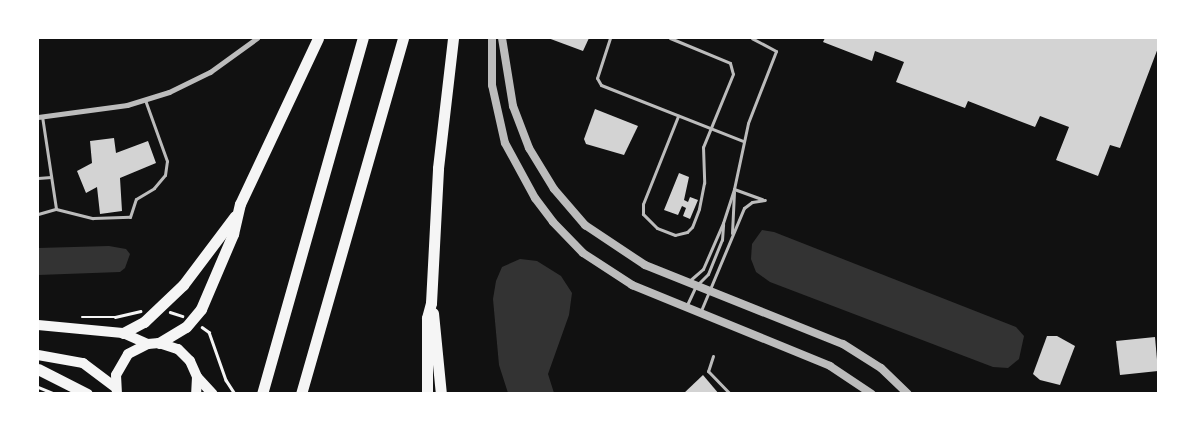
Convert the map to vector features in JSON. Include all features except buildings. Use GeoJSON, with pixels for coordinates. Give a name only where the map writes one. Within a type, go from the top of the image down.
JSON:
{"type":"FeatureCollection","features":[{"type":"Feature","properties":{"kind":"highway"},"geometry":{"type":"LineString","coordinates":[[124,333],[144,322],[183,285],[235,216],[318,38]]}},
{"type":"Feature","properties":{"kind":"highway"},"geometry":{"type":"LineString","coordinates":[[262,394],[363,38]]}},
{"type":"Feature","properties":{"kind":"highway"},"geometry":{"type":"LineString","coordinates":[[301,394],[403,38]]}},
{"type":"Feature","properties":{"kind":"highway"},"geometry":{"type":"LineString","coordinates":[[442,394],[431,303],[438,168],[453,38]]}},
{"type":"Feature","properties":{"kind":"highway"},"geometry":{"type":"LineString","coordinates":[[153,344],[186,327],[201,309],[233,234],[235,216]]}},
{"type":"Feature","properties":{"kind":"highway"},"geometry":{"type":"LineString","coordinates":[[426,394],[427,318],[431,303]]}},
{"type":"Feature","properties":{"kind":"highway"},"geometry":{"type":"LineString","coordinates":[[38,369],[87,394]]}},
{"type":"Feature","properties":{"kind":"main road"},"geometry":{"type":"LineString","coordinates":[[38,325],[124,333],[185,354],[197,377],[213,394]]}},
{"type":"Feature","properties":{"kind":"main road"},"geometry":{"type":"LineString","coordinates":[[38,355],[82,363],[116,390],[120,364],[128,354],[153,344]]}},
{"type":"Feature","properties":{"kind":"main road"},"geometry":{"type":"LineString","coordinates":[[196,394],[197,377]]}},
{"type":"Feature","properties":{"kind":"street"},"geometry":{"type":"LineString","coordinates":[[40,116],[145,100],[169,92],[210,72],[257,38]]}},
{"type":"Feature","properties":{"kind":"street"},"geometry":{"type":"LineString","coordinates":[[492,38],[492,85],[498,120],[519,171],[553,222],[597,264],[632,286],[830,366],[872,394]]}},
{"type":"Feature","properties":{"kind":"street"},"geometry":{"type":"LineString","coordinates":[[502,38],[509,88],[520,128],[554,189],[586,224],[607,242],[645,265],[843,344],[881,368],[908,394]]}},
{"type":"Feature","properties":{"kind":"lane"},"geometry":{"type":"LineString","coordinates":[[610,38],[598,78],[601,84],[743,141]]}},
{"type":"Feature","properties":{"kind":"lane"},"geometry":{"type":"LineString","coordinates":[[670,38],[718,57],[733,69],[712,130],[704,147],[704,189],[692,227],[687,232],[675,235],[657,228],[643,214],[644,204],[678,116]]}},
{"type":"Feature","properties":{"kind":"lane"},"geometry":{"type":"LineString","coordinates":[[732,238],[734,189],[743,141],[776,51],[752,38]]}},
{"type":"Feature","properties":{"kind":"lane"},"geometry":{"type":"LineString","coordinates":[[38,214],[56,209],[93,218],[130,217],[136,200],[165,175],[167,161],[145,100]]}},
{"type":"Feature","properties":{"kind":"lane"},"geometry":{"type":"LineString","coordinates":[[40,116],[56,209]]}},
{"type":"Feature","properties":{"kind":"lane"},"geometry":{"type":"LineString","coordinates":[[38,178],[51,177]]}},
{"type":"Feature","properties":{"kind":"lane"},"geometry":{"type":"LineString","coordinates":[[688,282],[703,269],[734,189]]}},
{"type":"Feature","properties":{"kind":"lane"},"geometry":{"type":"LineString","coordinates":[[699,313],[711,292],[744,208],[752,202],[765,200],[734,189]]}},
{"type":"Feature","properties":{"kind":"lane"},"geometry":{"type":"LineString","coordinates":[[686,308],[696,286],[708,274],[722,240],[722,223]]}},
{"type":"Feature","properties":{"kind":"lane"},"geometry":{"type":"LineString","coordinates":[[713,356],[708,371],[730,394]]}},
{"type":"Feature","properties":{"kind":"path"},"geometry":{"type":"LineString","coordinates":[[95,315],[115,317],[132,311],[143,311]]}},
{"type":"Feature","properties":{"kind":"path"},"geometry":{"type":"LineString","coordinates":[[166,312],[184,317]]}},
{"type":"Feature","properties":{"kind":"path"},"geometry":{"type":"LineString","coordinates":[[200,326],[209,332],[226,380],[235,394]]}},
{"type":"Feature","properties":{"kind":"path"},"geometry":{"type":"LineString","coordinates":[[38,387],[55,394]]}},
{"type":"Feature","properties":{"kind":"shaded area"},"geometry":{"type":"Polygon","coordinates":[[[762,230],[774,232],[1016,327],[1024,336],[1019,359],[1008,368],[993,367],[770,282],[756,272],[751,259],[752,244],[762,230]]]}},
{"type":"Feature","properties":{"kind":"shaded area"},"geometry":{"type":"Polygon","coordinates":[[[109,246],[126,249],[130,254],[125,268],[120,272],[38,275],[38,248],[109,246]]]}},
{"type":"Feature","properties":{"kind":"shaded area"},"geometry":{"type":"Polygon","coordinates":[[[520,259],[537,261],[561,276],[572,293],[569,315],[548,374],[554,393],[508,393],[499,365],[493,299],[496,281],[502,267],[520,259]]]}}]}
